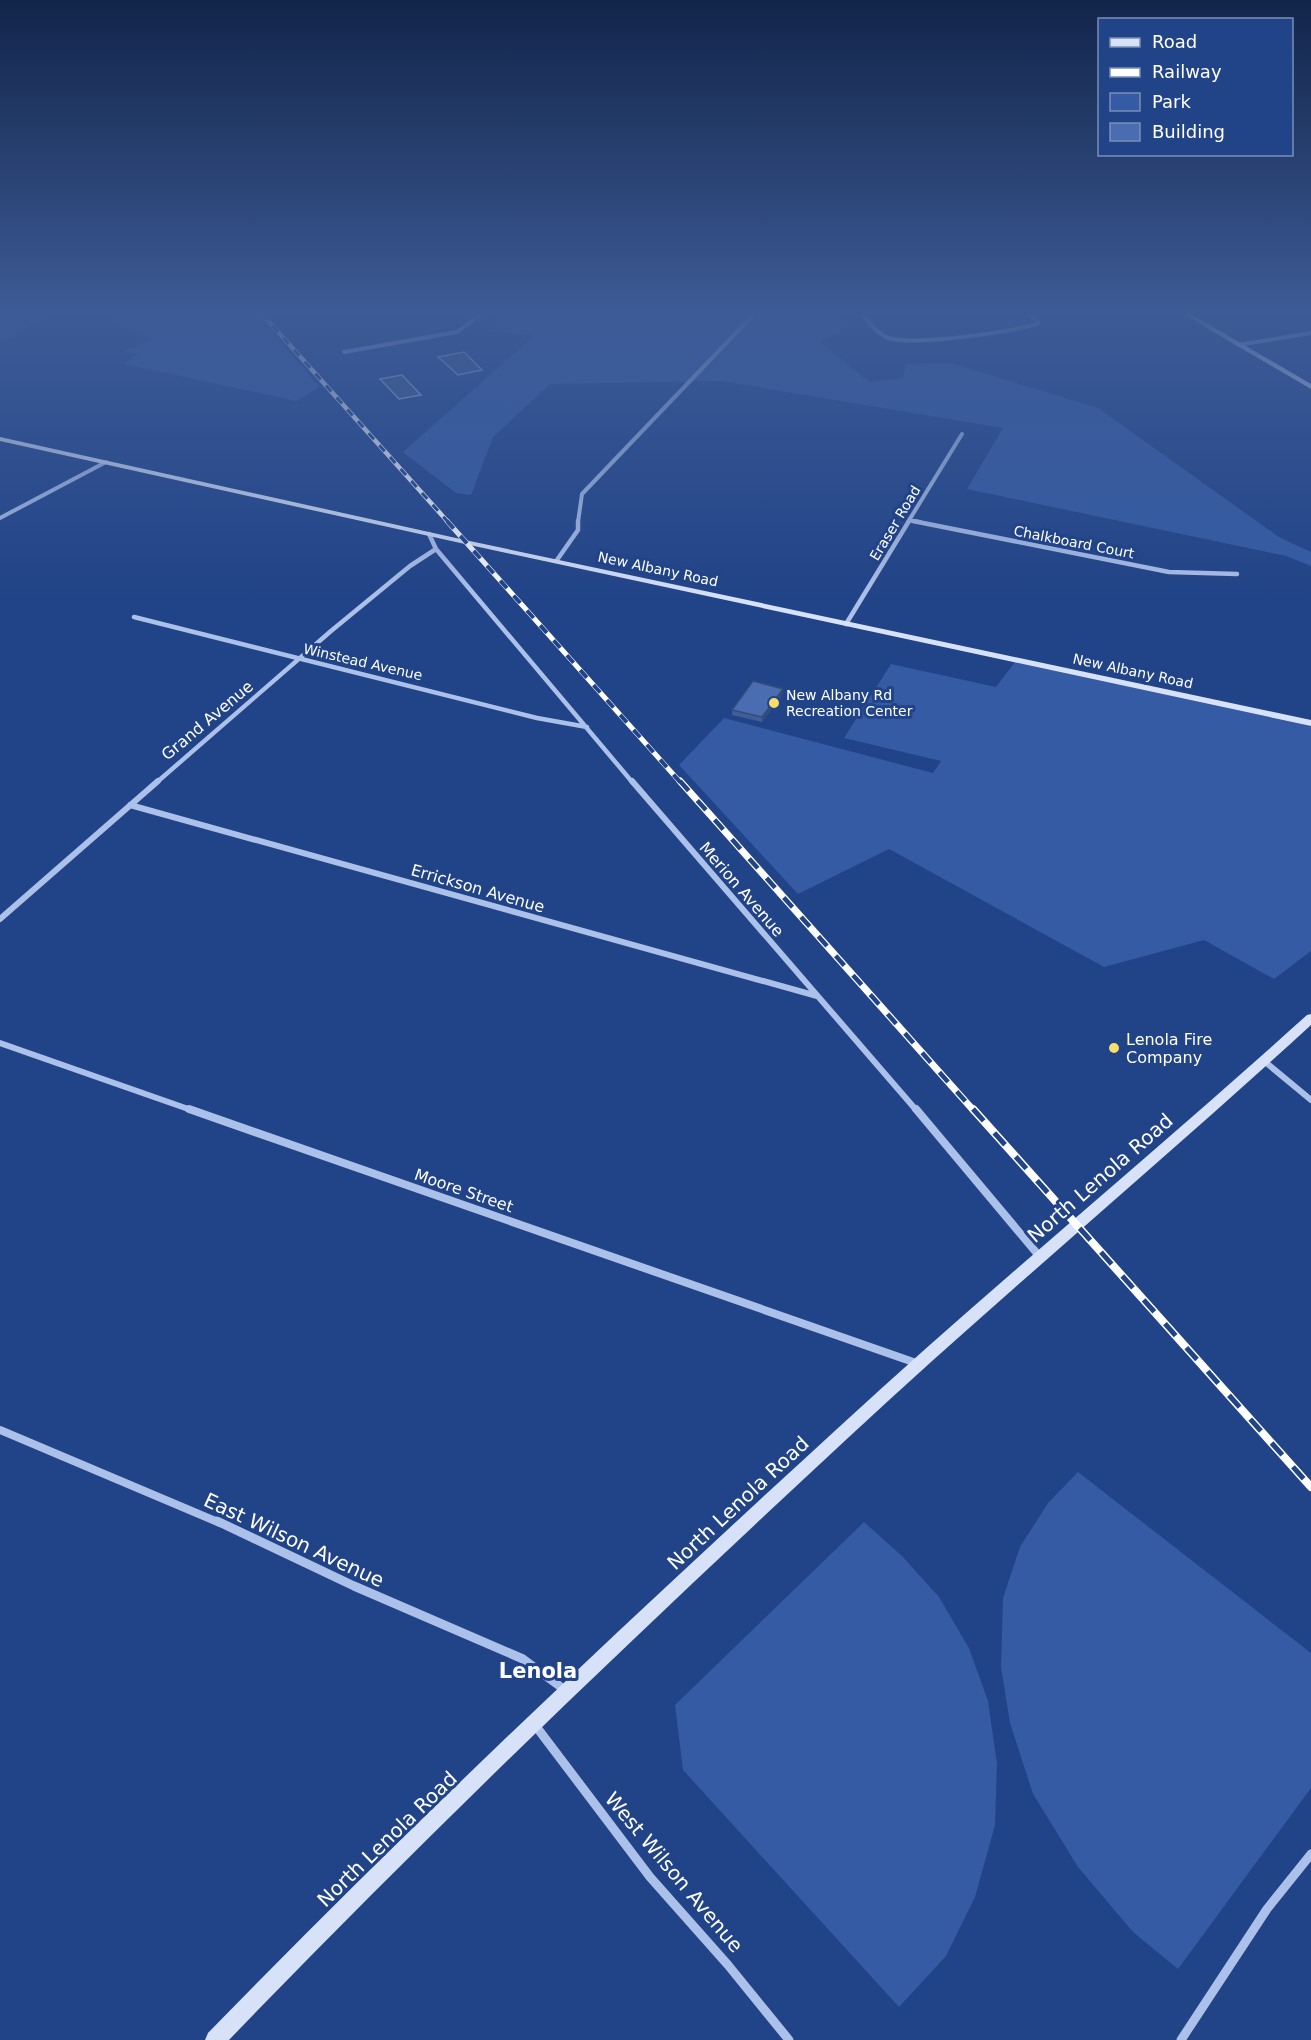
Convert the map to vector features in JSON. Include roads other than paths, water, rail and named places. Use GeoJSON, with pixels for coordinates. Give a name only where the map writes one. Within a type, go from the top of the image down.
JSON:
{"type":"FeatureCollection","features":[{"type":"Feature","properties":{"kind":"main road","name":"New Albany Road"},"geometry":{"type":"LineString","coordinates":[[0,439],[429,534],[1311,723]]}},
{"type":"Feature","properties":{"kind":"main road","name":"North Lenola Road"},"geometry":{"type":"LineString","coordinates":[[215,2040],[332,1919],[568,1692],[844,1432],[1311,1018]]}},
{"type":"Feature","properties":{"kind":"street"},"geometry":{"type":"LineString","coordinates":[[557,560],[578,530],[578,513],[582,494],[663,409]]}},
{"type":"Feature","properties":{"kind":"street","name":"Eraser Road"},"geometry":{"type":"LineString","coordinates":[[846,624],[962,434]]}},
{"type":"Feature","properties":{"kind":"street"},"geometry":{"type":"LineString","coordinates":[[0,518],[106,462]]}},
{"type":"Feature","properties":{"kind":"street","name":"Chalkboard Court"},"geometry":{"type":"LineString","coordinates":[[909,520],[1169,572],[1237,574]]}},
{"type":"Feature","properties":{"kind":"street","name":"Merion Avenue"},"geometry":{"type":"LineString","coordinates":[[429,534],[436,549],[521,653],[928,1123],[1040,1258]]}},
{"type":"Feature","properties":{"kind":"street","name":"Grand Avenue"},"geometry":{"type":"LineString","coordinates":[[0,919],[399,574],[436,549]]}},
{"type":"Feature","properties":{"kind":"street","name":"Winstead Avenue"},"geometry":{"type":"LineString","coordinates":[[134,616],[537,718],[587,727]]}},
{"type":"Feature","properties":{"kind":"street","name":"Errickson Avenue"},"geometry":{"type":"LineString","coordinates":[[130,805],[818,997]]}},
{"type":"Feature","properties":{"kind":"street","name":"Moore Street"},"geometry":{"type":"LineString","coordinates":[[0,1043],[920,1364]]}},
{"type":"Feature","properties":{"kind":"street"},"geometry":{"type":"LineString","coordinates":[[1264,1061],[1311,1100]]}},
{"type":"Feature","properties":{"kind":"street","name":"East Wilson Avenue"},"geometry":{"type":"LineString","coordinates":[[0,1430],[214,1520],[354,1586],[523,1659],[568,1692]]}},
{"type":"Feature","properties":{"kind":"street","name":"West Wilson Avenue"},"geometry":{"type":"LineString","coordinates":[[534,1725],[650,1877],[741,1980],[789,2040]]}},
{"type":"Feature","properties":{"kind":"street"},"geometry":{"type":"LineString","coordinates":[[1181,2040],[1267,1909],[1311,1854]]}},
{"type":"Feature","properties":{"kind":"railway"},"geometry":{"type":"LineString","coordinates":[[347,409],[448,522]]}},
{"type":"Feature","properties":{"kind":"railway"},"geometry":{"type":"LineString","coordinates":[[447,521],[681,783]]}},
{"type":"Feature","properties":{"kind":"railway"},"geometry":{"type":"LineString","coordinates":[[680,781],[974,1111]]}},
{"type":"Feature","properties":{"kind":"railway"},"geometry":{"type":"LineString","coordinates":[[973,1109],[1311,1487]]}},
{"type":"Feature","properties":{"kind":"place","name":"New Albany Rd Recreation Center"},"geometry":{"type":"Point","coordinates":[774,703]}},
{"type":"Feature","properties":{"kind":"place","name":"Lenola Fire Company"},"geometry":{"type":"Point","coordinates":[1114,1048]}},
{"type":"Feature","properties":{"kind":"district","name":"Lenola"},"geometry":{"type":"Point","coordinates":[538,1671]}}]}
